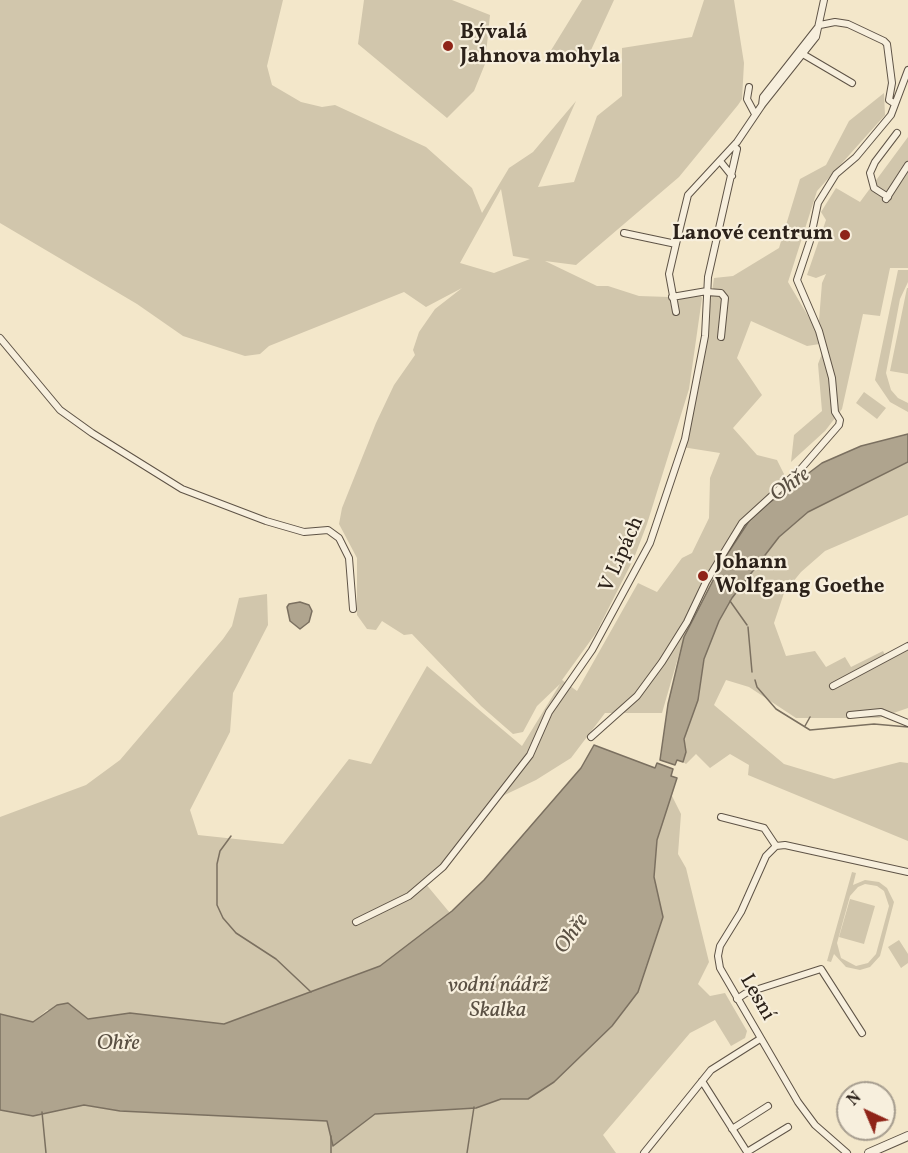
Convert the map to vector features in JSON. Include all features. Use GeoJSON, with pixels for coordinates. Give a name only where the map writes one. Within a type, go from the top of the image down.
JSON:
{"type":"FeatureCollection","features":[{"type":"Feature","properties":{"kind":"street"},"geometry":{"type":"LineString","coordinates":[[676,312],[669,274],[688,195],[737,142],[801,52],[816,38],[824,0]]}},
{"type":"Feature","properties":{"kind":"street"},"geometry":{"type":"LineString","coordinates":[[820,24],[835,22],[848,24],[887,44],[892,84],[889,100],[895,104]]}},
{"type":"Feature","properties":{"kind":"street"},"geometry":{"type":"LineString","coordinates":[[801,52],[852,83]]}},
{"type":"Feature","properties":{"kind":"street"},"geometry":{"type":"LineString","coordinates":[[591,737],[637,696],[662,662],[683,629],[706,582],[742,524],[799,471],[837,429],[840,420],[835,412],[832,378],[817,324],[797,280],[810,241],[818,203],[836,174],[856,157],[887,121],[908,70]]}},
{"type":"Feature","properties":{"kind":"street"},"geometry":{"type":"LineString","coordinates":[[749,87],[747,99],[755,114]]}},
{"type":"Feature","properties":{"kind":"street"},"geometry":{"type":"LineString","coordinates":[[897,133],[875,162],[870,173],[874,188],[887,198],[908,165]]}},
{"type":"Feature","properties":{"kind":"street","name":"V Lipách"},"geometry":{"type":"LineString","coordinates":[[356,922],[409,897],[438,874],[530,755],[549,712],[592,650],[650,543],[685,439],[705,336],[707,291],[737,149]]}},
{"type":"Feature","properties":{"kind":"street"},"geometry":{"type":"LineString","coordinates":[[720,161],[732,176]]}},
{"type":"Feature","properties":{"kind":"street"},"geometry":{"type":"LineString","coordinates":[[624,233],[676,244]]}},
{"type":"Feature","properties":{"kind":"street"},"geometry":{"type":"LineString","coordinates":[[672,297],[707,291],[721,293],[725,298],[721,337]]}},
{"type":"Feature","properties":{"kind":"street"},"geometry":{"type":"LineString","coordinates":[[0,338],[60,410],[92,434],[182,489],[304,532],[328,530],[339,538],[349,558],[353,609]]}},
{"type":"Feature","properties":{"kind":"street"},"geometry":{"type":"LineString","coordinates":[[833,686],[908,646]]}},
{"type":"Feature","properties":{"kind":"street"},"geometry":{"type":"LineString","coordinates":[[850,715],[881,712],[908,723]]}},
{"type":"Feature","properties":{"kind":"street"},"geometry":{"type":"LineString","coordinates":[[721,817],[764,828],[776,846],[785,845],[908,872]]}},
{"type":"Feature","properties":{"kind":"street","name":"Lesní"},"geometry":{"type":"LineString","coordinates":[[776,846],[766,856],[741,912],[720,946],[717,956],[720,968],[737,999],[809,1119],[848,1153]]}},
{"type":"Feature","properties":{"kind":"street"},"geometry":{"type":"LineString","coordinates":[[737,999],[746,993],[821,969],[862,1033]]}},
{"type":"Feature","properties":{"kind":"street"},"geometry":{"type":"LineString","coordinates":[[644,1153],[702,1081],[718,1065],[760,1039]]}},
{"type":"Feature","properties":{"kind":"street"},"geometry":{"type":"LineString","coordinates":[[702,1081],[747,1152],[788,1127]]}},
{"type":"Feature","properties":{"kind":"street"},"geometry":{"type":"LineString","coordinates":[[732,1129],[768,1106]]}},
{"type":"Feature","properties":{"kind":"street"},"geometry":{"type":"LineString","coordinates":[[869,1153],[908,1136]]}},
{"type":"Feature","properties":{"kind":"shaded area"},"geometry":{"type":"Polygon","coordinates":[[[0,0],[283,0],[267,66],[272,85],[301,102],[322,107],[335,105],[426,147],[472,188],[482,213],[509,168],[533,152],[576,101],[538,187],[574,182],[597,116],[622,96],[622,48],[692,37],[704,0],[734,0],[744,63],[742,99],[738,105],[679,177],[576,265],[545,261],[597,286],[608,286],[639,296],[669,297],[673,314],[678,313],[678,299],[700,294],[702,298],[689,389],[647,524],[634,558],[596,633],[562,680],[577,691],[638,583],[657,592],[682,558],[692,553],[709,518],[710,478],[720,453],[682,447],[698,392],[714,278],[733,276],[779,248],[800,179],[826,165],[849,121],[884,93],[885,115],[817,191],[788,282],[818,333],[822,283],[826,274],[816,278],[807,275],[826,220],[821,212],[836,188],[860,202],[908,137],[908,268],[890,268],[880,316],[863,314],[842,409],[825,431],[791,462],[794,435],[822,411],[818,364],[826,343],[807,346],[751,321],[737,358],[762,395],[733,428],[757,455],[777,460],[784,474],[784,491],[757,513],[734,543],[714,576],[684,637],[662,713],[605,713],[571,758],[536,780],[492,801],[425,883],[450,913],[380,966],[224,1024],[130,1013],[88,1019],[83,1015],[47,1010],[33,1022],[0,1014],[0,817],[86,785],[120,760],[223,639],[232,626],[239,598],[267,594],[268,625],[233,693],[230,732],[190,810],[198,835],[283,844],[349,759],[371,764],[427,666],[522,746],[560,684],[537,706],[523,732],[513,734],[481,706],[412,634],[404,635],[382,621],[376,630],[367,629],[357,615],[357,558],[339,524],[342,508],[376,423],[394,385],[415,355],[413,350],[419,332],[435,309],[462,288],[426,307],[404,292],[269,346],[260,354],[245,356],[183,336],[137,304],[0,223],[0,0]],[[501,189],[460,263],[494,273],[530,259],[513,256],[501,189]]]}},
{"type":"Feature","properties":{"kind":"shaded area"},"geometry":{"type":"Polygon","coordinates":[[[364,0],[452,0],[490,15],[485,64],[474,91],[447,118],[358,44],[364,0]]]}},
{"type":"Feature","properties":{"kind":"shaded area"},"geometry":{"type":"Polygon","coordinates":[[[582,0],[614,0],[586,61],[550,52],[582,0]]]}},
{"type":"Feature","properties":{"kind":"shaded area"},"geometry":{"type":"Polygon","coordinates":[[[898,270],[908,270],[908,282],[900,299],[886,373],[891,390],[898,398],[908,403],[908,412],[890,402],[875,380],[898,270]]]}},
{"type":"Feature","properties":{"kind":"shaded area"},"geometry":{"type":"Polygon","coordinates":[[[908,288],[908,374],[890,371],[908,288]]]}},
{"type":"Feature","properties":{"kind":"shaded area"},"geometry":{"type":"Polygon","coordinates":[[[864,392],[886,408],[877,419],[856,403],[864,392]]]}},
{"type":"Feature","properties":{"kind":"shaded area"},"geometry":{"type":"Polygon","coordinates":[[[908,462],[908,515],[825,551],[801,572],[784,593],[774,623],[786,656],[815,651],[826,667],[845,657],[851,667],[883,651],[887,659],[908,648],[908,708],[879,718],[796,718],[749,687],[726,680],[714,705],[784,764],[834,779],[900,762],[908,763],[908,841],[748,775],[749,765],[730,754],[710,768],[696,754],[686,764],[683,762],[686,752],[684,739],[698,700],[704,659],[719,621],[732,598],[779,537],[808,512],[908,462]]]}},
{"type":"Feature","properties":{"kind":"shaded area"},"geometry":{"type":"Polygon","coordinates":[[[671,794],[681,814],[678,854],[686,868],[709,962],[698,984],[710,996],[725,993],[747,1031],[745,1038],[731,1046],[715,1020],[690,1033],[603,1135],[616,1153],[0,1153],[0,1110],[33,1116],[84,1105],[120,1111],[328,1121],[333,1146],[375,1114],[476,1108],[501,1099],[528,1099],[554,1082],[612,1026],[638,992],[663,917],[654,877],[657,840],[671,794]]]}},
{"type":"Feature","properties":{"kind":"shaded area"},"geometry":{"type":"Polygon","coordinates":[[[852,872],[856,873],[853,885],[865,880],[879,882],[887,888],[894,902],[880,956],[870,967],[860,970],[846,967],[834,954],[831,962],[827,961],[852,872]],[[865,884],[858,887],[850,896],[837,943],[841,958],[856,966],[868,963],[876,954],[889,906],[884,891],[877,886],[865,884]]]}},
{"type":"Feature","properties":{"kind":"shaded area"},"geometry":{"type":"Polygon","coordinates":[[[850,899],[875,906],[864,944],[839,937],[850,899]]]}},
{"type":"Feature","properties":{"kind":"shaded area"},"geometry":{"type":"Polygon","coordinates":[[[899,940],[908,954],[908,963],[901,968],[888,947],[899,940]]]}},
{"type":"Feature","properties":{"kind":"water"},"geometry":{"type":"Polygon","coordinates":[[[908,434],[908,462],[808,512],[779,537],[732,598],[719,621],[704,659],[698,700],[684,739],[686,752],[683,762],[677,760],[675,765],[660,760],[668,704],[684,637],[724,559],[749,521],[822,463],[861,446],[908,434]]]}},
{"type":"Feature","properties":{"kind":"water"},"geometry":{"type":"Polygon","coordinates":[[[300,602],[309,605],[312,611],[309,622],[300,629],[290,621],[287,607],[289,604],[300,602]]]}},
{"type":"Feature","properties":{"kind":"water","name":"vodní nádrž Skalka"},"geometry":{"type":"Polygon","coordinates":[[[594,745],[655,768],[657,763],[673,769],[671,776],[677,778],[657,840],[654,877],[663,917],[638,992],[612,1026],[554,1082],[528,1099],[501,1099],[476,1108],[375,1114],[333,1146],[327,1121],[120,1111],[84,1105],[33,1116],[0,1110],[0,1014],[33,1022],[57,1005],[68,1003],[88,1019],[130,1013],[224,1024],[380,966],[452,911],[484,880],[581,768],[594,745]]]}},
{"type":"Feature","properties":{"kind":"waterway"},"geometry":{"type":"LineString","coordinates":[[730,601],[747,625]]}},
{"type":"Feature","properties":{"kind":"waterway"},"geometry":{"type":"LineString","coordinates":[[748,627],[752,672]]}},
{"type":"Feature","properties":{"kind":"waterway"},"geometry":{"type":"LineString","coordinates":[[755,680],[757,687],[776,709],[810,730],[874,724],[908,727]]}},
{"type":"Feature","properties":{"kind":"waterway"},"geometry":{"type":"LineString","coordinates":[[805,726],[810,717]]}},
{"type":"Feature","properties":{"kind":"waterway"},"geometry":{"type":"LineString","coordinates":[[231,836],[220,851],[217,864],[217,905],[223,918],[236,933],[276,959],[311,992]]}},
{"type":"Feature","properties":{"kind":"waterway"},"geometry":{"type":"LineString","coordinates":[[467,1153],[474,1107]]}},
{"type":"Feature","properties":{"kind":"waterway"},"geometry":{"type":"LineString","coordinates":[[42,1112],[46,1153]]}},
{"type":"Feature","properties":{"kind":"waterway"},"geometry":{"type":"LineString","coordinates":[[331,1136],[331,1153]]}},
{"type":"Feature","properties":{"kind":"place","name":"Bývalá Jahnova mohyla"},"geometry":{"type":"Point","coordinates":[448,46]}},
{"type":"Feature","properties":{"kind":"place","name":"Lanové centrum"},"geometry":{"type":"Point","coordinates":[845,235]}},
{"type":"Feature","properties":{"kind":"place","name":"Johann Wolfgang Goethe"},"geometry":{"type":"Point","coordinates":[703,576]}},
{"type":"Feature","properties":{"kind":"water label","name":"Ohře"},"geometry":{"type":"Point","coordinates":[791,486]}},
{"type":"Feature","properties":{"kind":"water label","name":"Ohře"},"geometry":{"type":"Point","coordinates":[573,935]}},
{"type":"Feature","properties":{"kind":"water label","name":"Ohře"},"geometry":{"type":"Point","coordinates":[118,1045]}}]}
